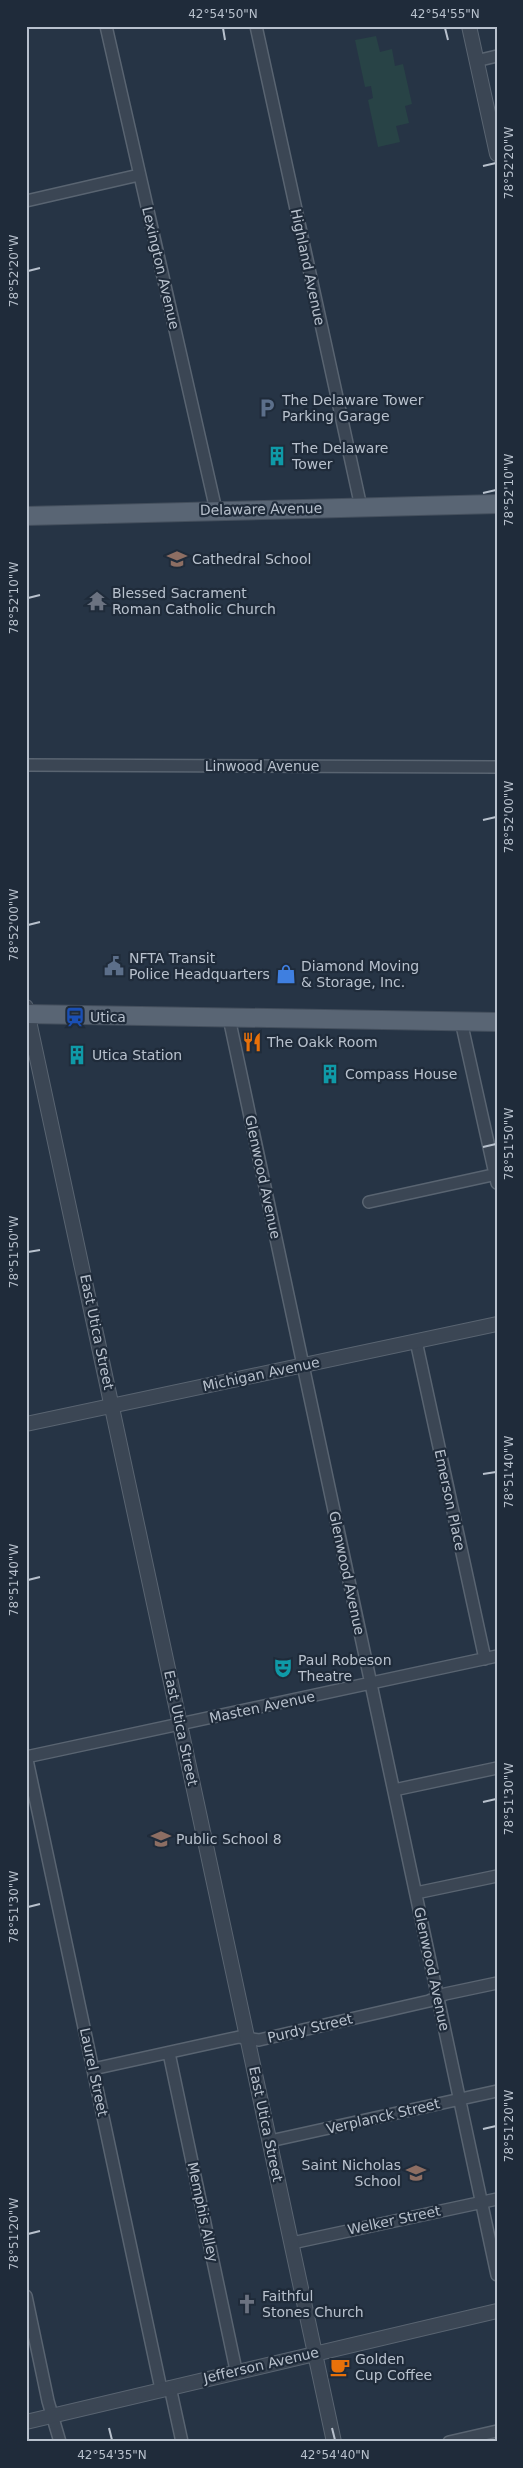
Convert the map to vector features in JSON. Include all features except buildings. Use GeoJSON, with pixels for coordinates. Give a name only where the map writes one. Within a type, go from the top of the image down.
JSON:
{"type":"FeatureCollection","features":[{"type":"Feature","properties":{"kind":"main road","name":"Delaware Avenue"},"geometry":{"type":"LineString","coordinates":[[26,516],[497,504]]}},
{"type":"Feature","properties":{"kind":"main road"},"geometry":{"type":"LineString","coordinates":[[27,1012],[229,1018],[497,1022]]}},
{"type":"Feature","properties":{"kind":"street","name":"Lexington Avenue"},"geometry":{"type":"LineString","coordinates":[[106,26],[216,510]]}},
{"type":"Feature","properties":{"kind":"street","name":"Highland Avenue"},"geometry":{"type":"LineString","coordinates":[[256,26],[360,507]]}},
{"type":"Feature","properties":{"kind":"street"},"geometry":{"type":"LineString","coordinates":[[469,26],[497,154]]}},
{"type":"Feature","properties":{"kind":"street"},"geometry":{"type":"LineString","coordinates":[[476,60],[497,56]]}},
{"type":"Feature","properties":{"kind":"street"},"geometry":{"type":"LineString","coordinates":[[26,201],[139,175]]}},
{"type":"Feature","properties":{"kind":"street","name":"Linwood Avenue"},"geometry":{"type":"LineString","coordinates":[[26,766],[497,767]]}},
{"type":"Feature","properties":{"kind":"street","name":"East Utica Street"},"geometry":{"type":"LineString","coordinates":[[27,1012],[113,1405],[334,2442]]}},
{"type":"Feature","properties":{"kind":"street","name":"Glenwood Avenue"},"geometry":{"type":"LineString","coordinates":[[229,1018],[497,2275]]}},
{"type":"Feature","properties":{"kind":"street"},"geometry":{"type":"LineString","coordinates":[[369,1202],[496,1178],[461,1021]]}},
{"type":"Feature","properties":{"kind":"street","name":"Michigan Avenue"},"geometry":{"type":"LineString","coordinates":[[26,1424],[497,1324]]}},
{"type":"Feature","properties":{"kind":"street","name":"Emerson Place"},"geometry":{"type":"LineString","coordinates":[[416,1341],[485,1659]]}},
{"type":"Feature","properties":{"kind":"street","name":"Masten Avenue"},"geometry":{"type":"LineString","coordinates":[[26,1757],[497,1656]]}},
{"type":"Feature","properties":{"kind":"street","name":"Laurel Street"},"geometry":{"type":"LineString","coordinates":[[26,1757],[93,2069],[166,2388],[182,2442]]}},
{"type":"Feature","properties":{"kind":"street"},"geometry":{"type":"LineString","coordinates":[[394,1790],[497,1768]]}},
{"type":"Feature","properties":{"kind":"street"},"geometry":{"type":"LineString","coordinates":[[416,1893],[497,1876]]}},
{"type":"Feature","properties":{"kind":"street","name":"Purdy Street"},"geometry":{"type":"LineString","coordinates":[[93,2069],[239,2037],[259,2040],[497,1983]]}},
{"type":"Feature","properties":{"kind":"street","name":"Memphis Alley"},"geometry":{"type":"LineString","coordinates":[[169,2053],[236,2370]]}},
{"type":"Feature","properties":{"kind":"street","name":"Verplanck Street"},"geometry":{"type":"LineString","coordinates":[[270,2141],[497,2091]]}},
{"type":"Feature","properties":{"kind":"street","name":"Welker Street"},"geometry":{"type":"LineString","coordinates":[[292,2243],[497,2198]]}},
{"type":"Feature","properties":{"kind":"street"},"geometry":{"type":"LineString","coordinates":[[26,2296],[48,2401],[54,2415],[60,2442]]}},
{"type":"Feature","properties":{"kind":"street","name":"Jefferson Avenue"},"geometry":{"type":"LineString","coordinates":[[26,2422],[236,2370],[497,2310]]}},
{"type":"Feature","properties":{"kind":"street"},"geometry":{"type":"LineString","coordinates":[[449,2442],[497,2430]]}},
{"type":"Feature","properties":{"kind":"green space"},"geometry":{"type":"Polygon","coordinates":[[[376,36],[380,52],[392,49],[395,66],[403,64],[412,104],[405,106],[409,123],[396,126],[400,142],[378,147],[368,100],[373,98],[371,86],[365,87],[355,40],[376,36]]]}},
{"type":"Feature","properties":{"kind":"place","name":"The Delaware Tower Parking Garage"},"geometry":{"type":"Point","coordinates":[267,408]}},
{"type":"Feature","properties":{"kind":"place","name":"The Delaware Tower"},"geometry":{"type":"Point","coordinates":[277,456]}},
{"type":"Feature","properties":{"kind":"place","name":"Cathedral School"},"geometry":{"type":"Point","coordinates":[177,559]}},
{"type":"Feature","properties":{"kind":"place","name":"Blessed Sacrament Roman Catholic Church"},"geometry":{"type":"Point","coordinates":[97,601]}},
{"type":"Feature","properties":{"kind":"place","name":"NFTA Transit Police Headquarters"},"geometry":{"type":"Point","coordinates":[114,966]}},
{"type":"Feature","properties":{"kind":"place","name":"Diamond Moving & Storage, Inc."},"geometry":{"type":"Point","coordinates":[286,974]}},
{"type":"Feature","properties":{"kind":"place","name":"Utica"},"geometry":{"type":"Point","coordinates":[75,1017]}},
{"type":"Feature","properties":{"kind":"place","name":"The Oakk Room"},"geometry":{"type":"Point","coordinates":[252,1042]}},
{"type":"Feature","properties":{"kind":"place","name":"Utica Station"},"geometry":{"type":"Point","coordinates":[77,1055]}},
{"type":"Feature","properties":{"kind":"place","name":"Compass House"},"geometry":{"type":"Point","coordinates":[330,1074]}},
{"type":"Feature","properties":{"kind":"place","name":"Paul Robeson Theatre"},"geometry":{"type":"Point","coordinates":[283,1668]}},
{"type":"Feature","properties":{"kind":"place","name":"Public School 8"},"geometry":{"type":"Point","coordinates":[161,1839]}},
{"type":"Feature","properties":{"kind":"place","name":"Saint Nicholas School"},"geometry":{"type":"Point","coordinates":[416,2173]}},
{"type":"Feature","properties":{"kind":"place","name":"Faithful Stones Church"},"geometry":{"type":"Point","coordinates":[247,2304]}},
{"type":"Feature","properties":{"kind":"place","name":"Golden Cup Coffee"},"geometry":{"type":"Point","coordinates":[340,2367]}}]}
